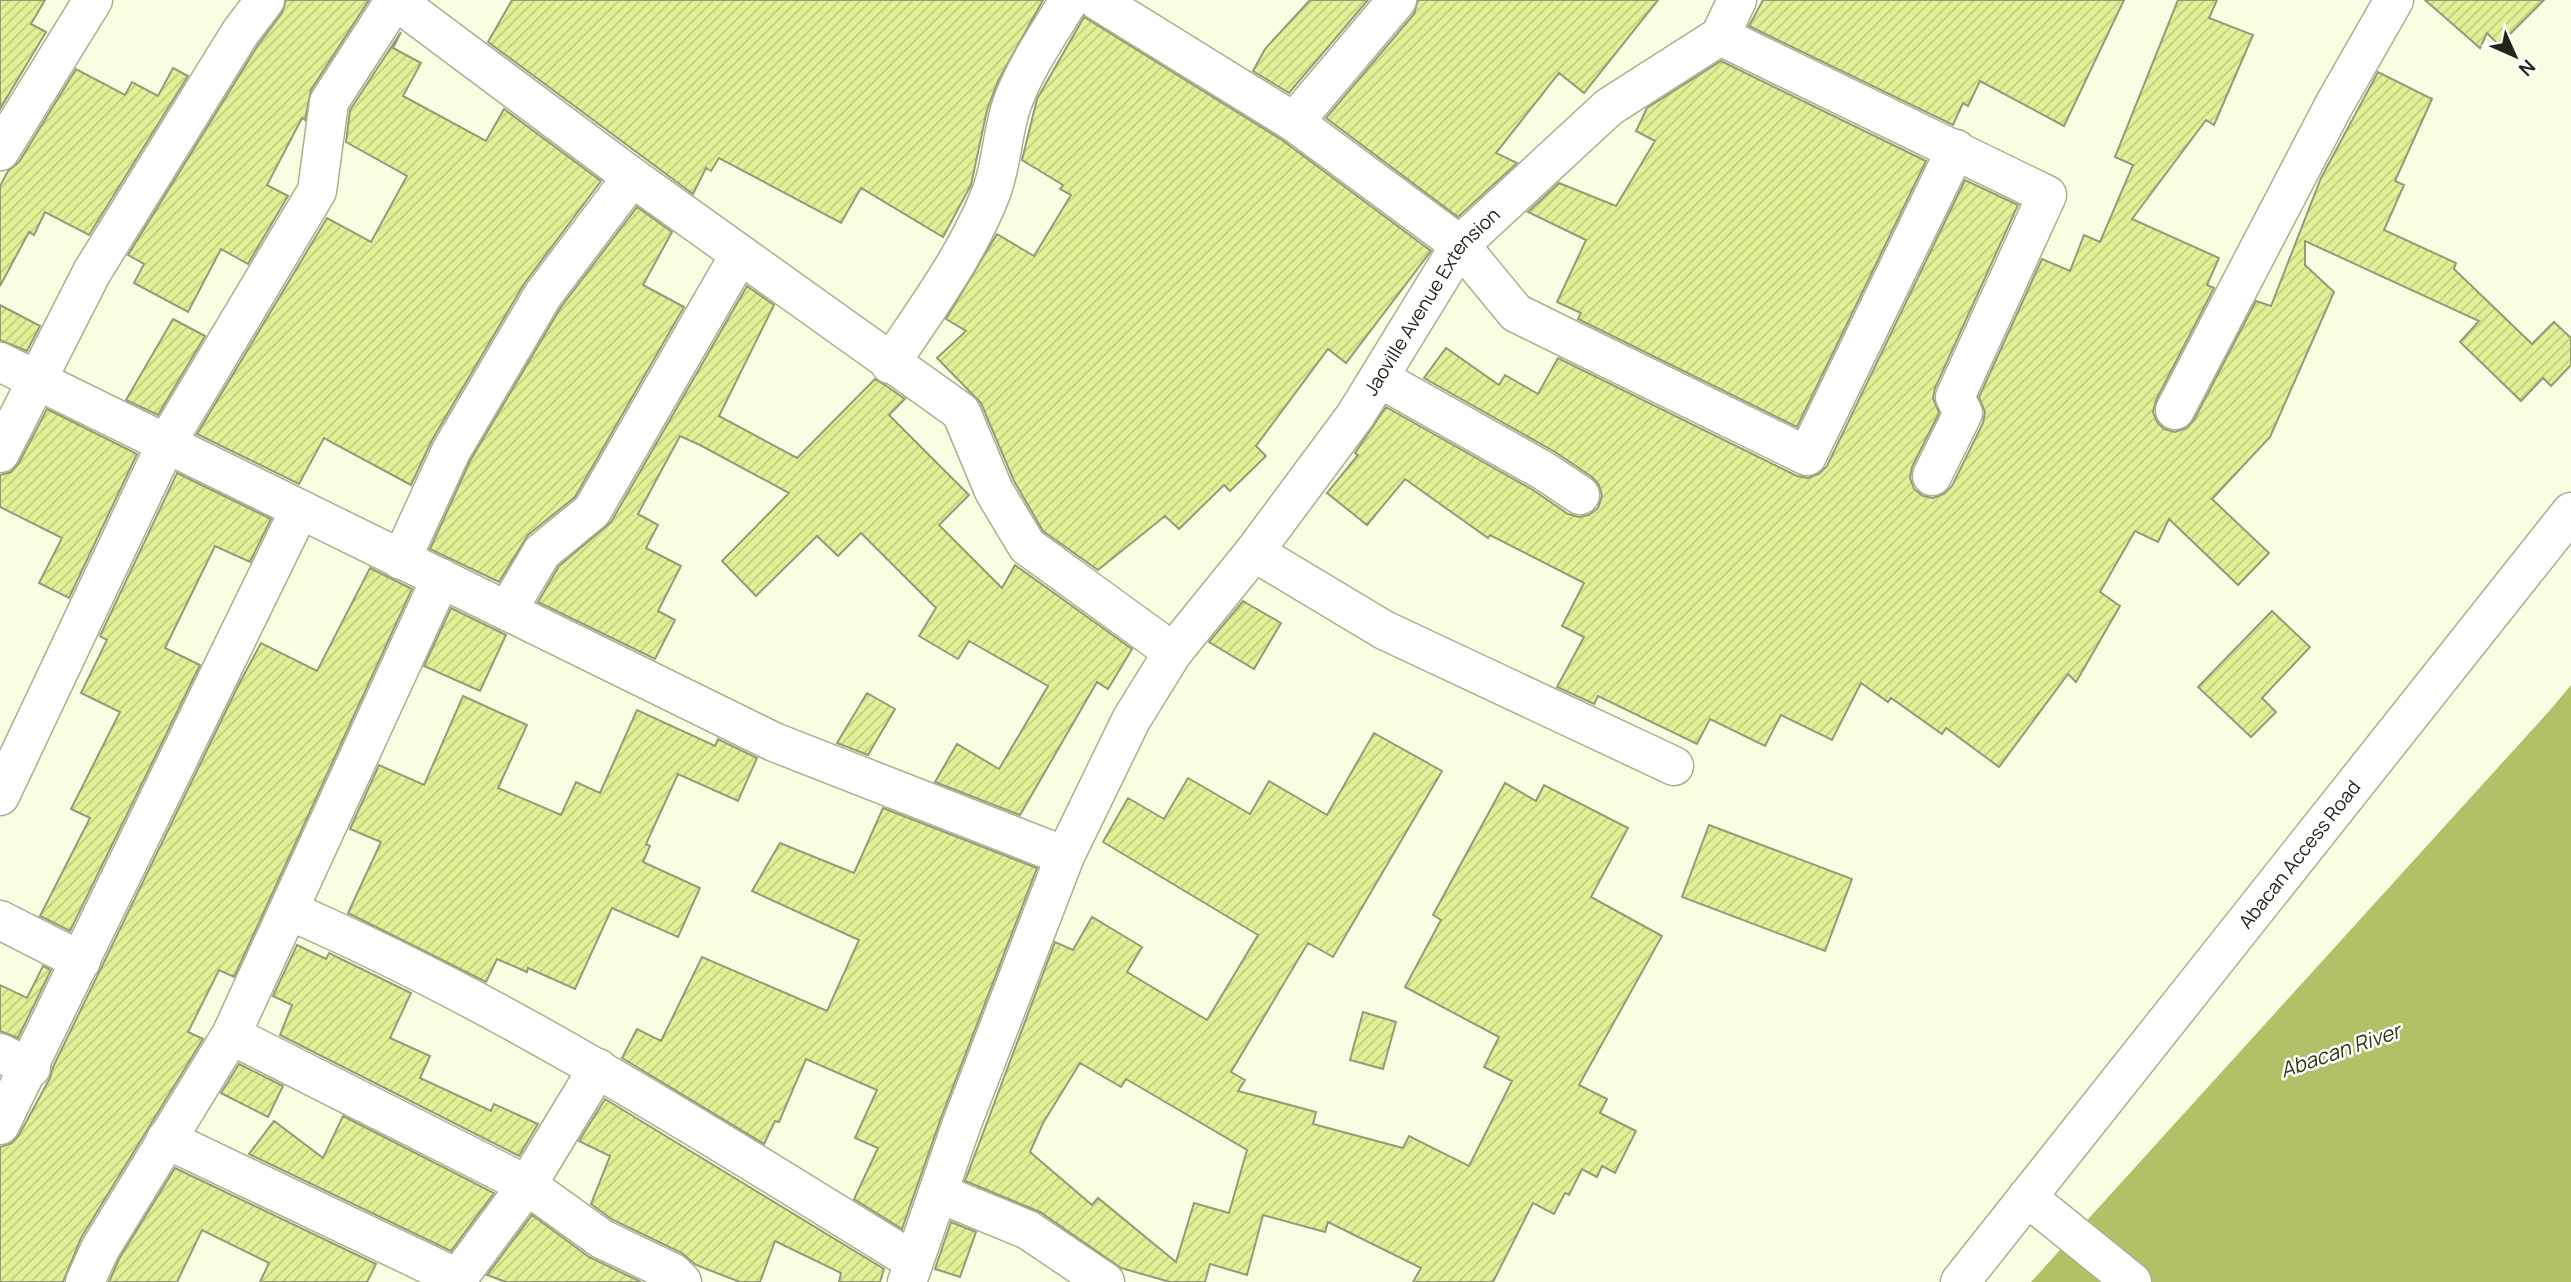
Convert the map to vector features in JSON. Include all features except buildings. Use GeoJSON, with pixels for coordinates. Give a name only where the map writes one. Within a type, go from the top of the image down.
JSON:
{"type":"FeatureCollection","features":[{"type":"Feature","properties":{"kind":"street"},"geometry":{"type":"LineString","coordinates":[[0,151],[93,0]]}},
{"type":"Feature","properties":{"kind":"street"},"geometry":{"type":"LineString","coordinates":[[0,453],[92,272],[240,33],[265,0]]}},
{"type":"Feature","properties":{"kind":"street"},"geometry":{"type":"LineString","coordinates":[[0,796],[167,442],[317,191],[329,102],[395,0],[632,177],[890,364],[961,412],[994,491],[1027,546],[1173,652]]}},
{"type":"Feature","properties":{"kind":"street"},"geometry":{"type":"LineString","coordinates":[[890,364],[974,233],[993,189],[1001,139],[1012,104],[1024,75],[1069,0]]}},
{"type":"Feature","properties":{"kind":"street"},"geometry":{"type":"LineString","coordinates":[[1097,0],[1294,122],[1460,245],[1516,313],[1807,456],[1956,149]]}},
{"type":"Feature","properties":{"kind":"street"},"geometry":{"type":"LineString","coordinates":[[1294,122],[1397,0]]}},
{"type":"Feature","properties":{"kind":"street"},"geometry":{"type":"LineString","coordinates":[[1738,0],[1720,36],[2047,195],[1955,397],[1963,412],[1932,476]]}},
{"type":"Feature","properties":{"kind":"street"},"geometry":{"type":"LineString","coordinates":[[2175,410],[2334,105],[2394,0]]}},
{"type":"Feature","properties":{"kind":"street","name":"Jaoville Avenue Extension"},"geometry":{"type":"LineString","coordinates":[[910,1272],[1065,856],[1131,720],[1173,652],[1254,552],[1355,416],[1460,245],[1609,107],[1720,36]]}},
{"type":"Feature","properties":{"kind":"street"},"geometry":{"type":"LineString","coordinates":[[401,560],[451,451],[542,295],[632,177]]}},
{"type":"Feature","properties":{"kind":"street"},"geometry":{"type":"LineString","coordinates":[[507,611],[542,552],[592,511],[740,254]]}},
{"type":"Feature","properties":{"kind":"street"},"geometry":{"type":"LineString","coordinates":[[0,362],[774,743],[1065,856]]}},
{"type":"Feature","properties":{"kind":"street"},"geometry":{"type":"LineString","coordinates":[[1378,378],[1544,471],[1580,495]]}},
{"type":"Feature","properties":{"kind":"street"},"geometry":{"type":"LineString","coordinates":[[0,1125],[15,1061],[81,961],[300,509]]}},
{"type":"Feature","properties":{"kind":"street","name":"Abacan Access Road"},"geometry":{"type":"LineString","coordinates":[[1960,1282],[2038,1206],[2571,513]]}},
{"type":"Feature","properties":{"kind":"street"},"geometry":{"type":"LineString","coordinates":[[1254,552],[1384,630],[1674,766]]}},
{"type":"Feature","properties":{"kind":"street"},"geometry":{"type":"LineString","coordinates":[[85,1282],[100,1249],[231,1035],[441,578]]}},
{"type":"Feature","properties":{"kind":"street"},"geometry":{"type":"LineString","coordinates":[[290,911],[373,948],[598,1068],[910,1272]]}},
{"type":"Feature","properties":{"kind":"street"},"geometry":{"type":"LineString","coordinates":[[0,920],[81,961]]}},
{"type":"Feature","properties":{"kind":"street"},"geometry":{"type":"LineString","coordinates":[[231,1035],[527,1185],[602,1239],[673,1273],[682,1282]]}},
{"type":"Feature","properties":{"kind":"street"},"geometry":{"type":"LineString","coordinates":[[166,1139],[456,1280],[527,1185],[598,1068]]}},
{"type":"Feature","properties":{"kind":"street"},"geometry":{"type":"LineString","coordinates":[[938,1193],[1028,1230],[1105,1282]]}},
{"type":"Feature","properties":{"kind":"street"},"geometry":{"type":"LineString","coordinates":[[2038,1206],[2132,1282]]}},
{"type":"Feature","properties":{"kind":"water","name":"Abacan River"},"geometry":{"type":"Polygon","coordinates":[[[2571,685],[2571,1282],[2031,1282],[2551,709],[2571,685]]]}}]}
